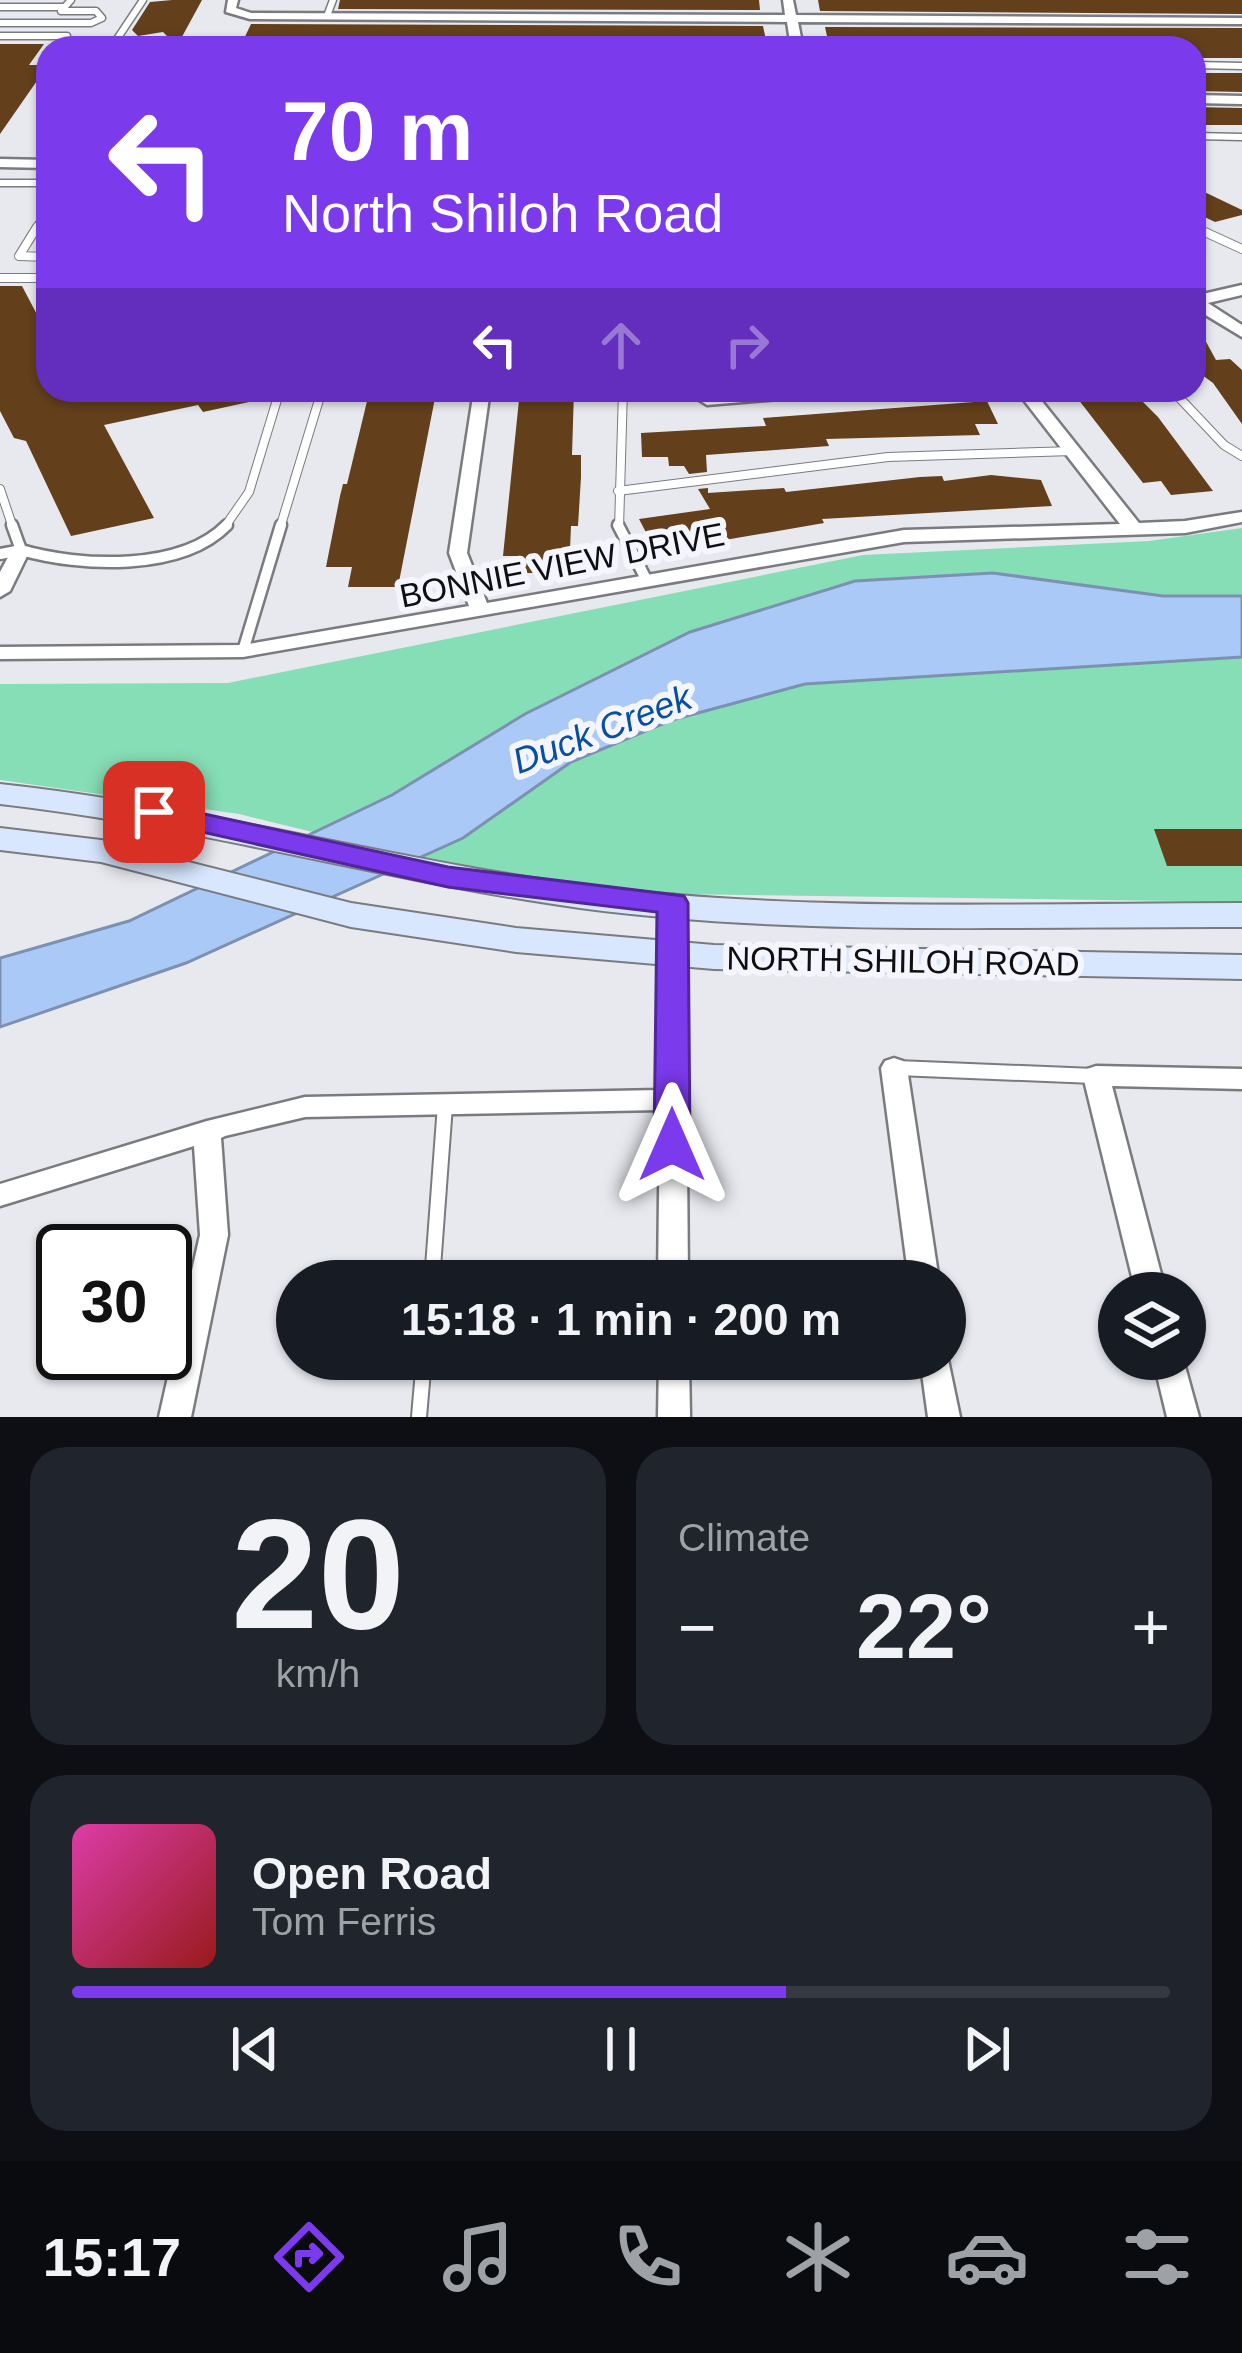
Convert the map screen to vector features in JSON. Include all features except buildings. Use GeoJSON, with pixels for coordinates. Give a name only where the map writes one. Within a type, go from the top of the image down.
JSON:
{"type":"FeatureCollection","features":[{"type":"Feature","properties":{"kind":"main road","name":"NORTH SHILOH ROAD"},"geometry":{"type":"LineString","coordinates":[[0,794],[154,812],[448,877],[587,897],[852,913],[1242,914]]}},
{"type":"Feature","properties":{"kind":"main road","name":"NORTH SHILOH ROAD"},"geometry":{"type":"LineString","coordinates":[[0,839],[130,859],[215,883],[428,930],[671,953],[1242,967]]}},
{"type":"Feature","properties":{"kind":"main road"},"geometry":{"type":"LineString","coordinates":[[428,930],[448,877]]}},
{"type":"Feature","properties":{"kind":"street"},"geometry":{"type":"LineString","coordinates":[[233,0],[230,10],[238,14],[327,16],[1242,21]]}},
{"type":"Feature","properties":{"kind":"street"},"geometry":{"type":"LineString","coordinates":[[788,0],[795,36]]}},
{"type":"Feature","properties":{"kind":"street"},"geometry":{"type":"LineString","coordinates":[[1206,99],[1242,100]]}},
{"type":"Feature","properties":{"kind":"street"},"geometry":{"type":"LineString","coordinates":[[0,163],[36,164]]}},
{"type":"Feature","properties":{"kind":"street"},"geometry":{"type":"LineString","coordinates":[[1206,298],[1242,290]]}},
{"type":"Feature","properties":{"kind":"street"},"geometry":{"type":"LineString","coordinates":[[1206,309],[1242,332]]}},
{"type":"Feature","properties":{"kind":"street"},"geometry":{"type":"LineString","coordinates":[[480,402],[458,553],[480,610]]}},
{"type":"Feature","properties":{"kind":"street"},"geometry":{"type":"LineString","coordinates":[[1034,402],[1134,529]]}},
{"type":"Feature","properties":{"kind":"street","name":"BONNIE VIEW DRIVE"},"geometry":{"type":"LineString","coordinates":[[0,652],[243,651],[904,536],[1134,529],[1242,517]]}},
{"type":"Feature","properties":{"kind":"street"},"geometry":{"type":"LineString","coordinates":[[0,591],[10,552]]}},
{"type":"Feature","properties":{"kind":"street"},"geometry":{"type":"LineString","coordinates":[[673,903],[673,1260]]}},
{"type":"Feature","properties":{"kind":"street"},"geometry":{"type":"LineString","coordinates":[[894,1068],[921,1260]]}},
{"type":"Feature","properties":{"kind":"street"},"geometry":{"type":"LineString","coordinates":[[1146,1272],[1096,1076],[1242,1079]]}},
{"type":"Feature","properties":{"kind":"street"},"geometry":{"type":"LineString","coordinates":[[0,1195],[207,1131],[304,1107],[672,1100]]}},
{"type":"Feature","properties":{"kind":"street"},"geometry":{"type":"LineString","coordinates":[[176,1417],[214,1235],[207,1131]]}},
{"type":"Feature","properties":{"kind":"street"},"geometry":{"type":"LineString","coordinates":[[674,1380],[674,1417]]}},
{"type":"Feature","properties":{"kind":"street"},"geometry":{"type":"LineString","coordinates":[[938,1380],[944,1417]]}},
{"type":"Feature","properties":{"kind":"street"},"geometry":{"type":"LineString","coordinates":[[1173,1380],[1183,1417]]}},
{"type":"Feature","properties":{"kind":"lane"},"geometry":{"type":"LineString","coordinates":[[0,23],[91,23],[103,18],[96,11],[61,11],[71,0]]}},
{"type":"Feature","properties":{"kind":"lane"},"geometry":{"type":"LineString","coordinates":[[119,36],[143,0]]}},
{"type":"Feature","properties":{"kind":"lane"},"geometry":{"type":"LineString","coordinates":[[327,16],[333,0]]}},
{"type":"Feature","properties":{"kind":"lane"},"geometry":{"type":"LineString","coordinates":[[0,7],[64,7]]}},
{"type":"Feature","properties":{"kind":"lane"},"geometry":{"type":"LineString","coordinates":[[0,36],[68,36]]}},
{"type":"Feature","properties":{"kind":"lane"},"geometry":{"type":"LineString","coordinates":[[1206,63],[1242,63]]}},
{"type":"Feature","properties":{"kind":"lane"},"geometry":{"type":"LineString","coordinates":[[1206,136],[1242,137]]}},
{"type":"Feature","properties":{"kind":"lane"},"geometry":{"type":"LineString","coordinates":[[0,183],[36,183]]}},
{"type":"Feature","properties":{"kind":"lane"},"geometry":{"type":"LineString","coordinates":[[36,229],[19,256],[36,257]]}},
{"type":"Feature","properties":{"kind":"lane"},"geometry":{"type":"LineString","coordinates":[[1206,232],[1242,249]]}},
{"type":"Feature","properties":{"kind":"lane"},"geometry":{"type":"LineString","coordinates":[[0,278],[36,278]]}},
{"type":"Feature","properties":{"kind":"lane"},"geometry":{"type":"LineString","coordinates":[[0,489],[10,552],[158,560],[203,546],[231,525],[250,496],[277,402]]}},
{"type":"Feature","properties":{"kind":"lane"},"geometry":{"type":"LineString","coordinates":[[243,651],[318,402]]}},
{"type":"Feature","properties":{"kind":"lane"},"geometry":{"type":"LineString","coordinates":[[622,402],[620,535],[646,579]]}},
{"type":"Feature","properties":{"kind":"lane"},"geometry":{"type":"LineString","coordinates":[[1183,402],[1224,446],[1242,456]]}},
{"type":"Feature","properties":{"kind":"lane"},"geometry":{"type":"LineString","coordinates":[[618,491],[887,457],[1076,451]]}},
{"type":"Feature","properties":{"kind":"lane"},"geometry":{"type":"LineString","coordinates":[[894,1068],[1096,1076]]}},
{"type":"Feature","properties":{"kind":"lane"},"geometry":{"type":"LineString","coordinates":[[434,1260],[445,1104]]}},
{"type":"Feature","properties":{"kind":"lane"},"geometry":{"type":"LineString","coordinates":[[418,1417],[422,1380]]}},
{"type":"Feature","properties":{"kind":"green space"},"geometry":{"type":"Polygon","coordinates":[[[1242,528],[1242,902],[672,894],[485,874],[239,814],[0,780],[0,684],[228,683],[863,555],[1149,541],[1242,528]]]}},
{"type":"Feature","properties":{"kind":"water","name":"Duck Creek"},"geometry":{"type":"Polygon","coordinates":[[[993,573],[1163,596],[1242,596],[1242,657],[805,684],[672,720],[571,762],[463,838],[186,963],[0,1027],[0,958],[129,921],[392,795],[525,714],[690,632],[855,581],[993,573]]]}},
{"type":"Feature","properties":{"kind":"route"},"geometry":{"type":"LineString","coordinates":[[154,812],[448,877],[587,897],[673,903],[672,1145]]}}]}
